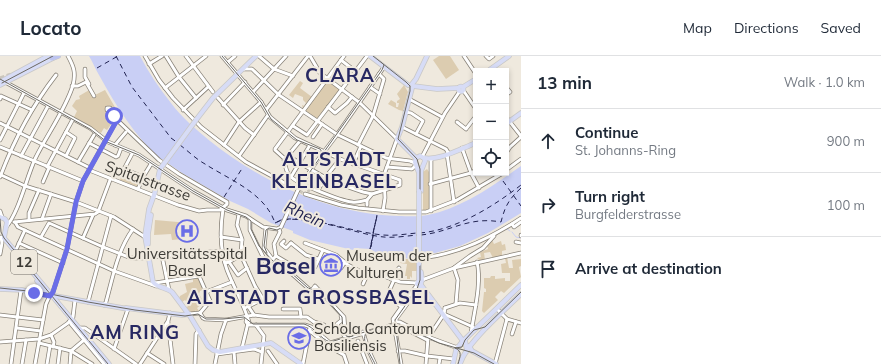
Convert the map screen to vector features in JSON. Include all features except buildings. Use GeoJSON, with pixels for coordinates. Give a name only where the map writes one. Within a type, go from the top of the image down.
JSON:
{"type":"FeatureCollection","features":[{"type":"Feature","properties":{"kind":"main road"},"geometry":{"type":"LineString","coordinates":[[2,82],[13,79],[53,56]]}},
{"type":"Feature","properties":{"kind":"main road"},"geometry":{"type":"LineString","coordinates":[[2,82],[53,56]]}},
{"type":"Feature","properties":{"kind":"main road"},"geometry":{"type":"LineString","coordinates":[[258,56],[218,92],[160,169],[149,209],[146,235],[149,257],[154,284],[169,290],[186,310],[188,316],[199,330],[208,346],[216,353],[265,343],[274,343],[301,364]]}},
{"type":"Feature","properties":{"kind":"main road"},"geometry":{"type":"LineString","coordinates":[[368,56],[410,87],[462,89],[473,82]]}},
{"type":"Feature","properties":{"kind":"main road"},"geometry":{"type":"LineString","coordinates":[[427,56],[416,79],[410,87],[402,127],[397,140],[416,162],[420,171],[420,283],[438,307],[451,320],[472,351],[494,364]]}},
{"type":"Feature","properties":{"kind":"main road"},"geometry":{"type":"LineString","coordinates":[[493,68],[508,56]]}},
{"type":"Feature","properties":{"kind":"main road"},"geometry":{"type":"LineString","coordinates":[[509,122],[521,114]]}},
{"type":"Feature","properties":{"kind":"main road"},"geometry":{"type":"LineString","coordinates":[[416,162],[419,157],[430,159],[473,144]]}},
{"type":"Feature","properties":{"kind":"main road"},"geometry":{"type":"LineString","coordinates":[[423,158],[424,164]]}},
{"type":"Feature","properties":{"kind":"main road"},"geometry":{"type":"LineString","coordinates":[[420,171],[424,164],[430,159]]}},
{"type":"Feature","properties":{"kind":"main road"},"geometry":{"type":"LineString","coordinates":[[0,231],[6,228],[7,223],[2,218]]}},
{"type":"Feature","properties":{"kind":"main road","name":"12"},"geometry":{"type":"LineString","coordinates":[[6,228],[2,238],[46,292]]}},
{"type":"Feature","properties":{"kind":"main road"},"geometry":{"type":"LineString","coordinates":[[146,235],[149,257]]}},
{"type":"Feature","properties":{"kind":"main road","name":"12"},"geometry":{"type":"LineString","coordinates":[[14,252],[54,295],[71,320],[106,364]]}},
{"type":"Feature","properties":{"kind":"main road"},"geometry":{"type":"LineString","coordinates":[[453,362],[457,349],[471,333],[474,327],[497,309],[521,285]]}},
{"type":"Feature","properties":{"kind":"main road"},"geometry":{"type":"LineString","coordinates":[[0,288],[46,292],[54,295]]}},
{"type":"Feature","properties":{"kind":"main road"},"geometry":{"type":"LineString","coordinates":[[20,290],[128,309],[188,316]]}},
{"type":"Feature","properties":{"kind":"main road"},"geometry":{"type":"LineString","coordinates":[[460,364],[462,356],[469,347],[521,294]]}},
{"type":"Feature","properties":{"kind":"main road","name":"12"},"geometry":{"type":"LineString","coordinates":[[71,320],[79,328],[106,364]]}},
{"type":"Feature","properties":{"kind":"main road"},"geometry":{"type":"LineString","coordinates":[[474,327],[481,331],[480,335]]}},
{"type":"Feature","properties":{"kind":"street"},"geometry":{"type":"LineString","coordinates":[[6,228],[12,222],[34,162],[68,98],[75,71],[68,56]]}},
{"type":"Feature","properties":{"kind":"street"},"geometry":{"type":"LineString","coordinates":[[145,56],[165,88],[183,110],[201,127],[241,159],[292,187]]}},
{"type":"Feature","properties":{"kind":"street"},"geometry":{"type":"LineString","coordinates":[[149,64],[162,56]]}},
{"type":"Feature","properties":{"kind":"street"},"geometry":{"type":"LineString","coordinates":[[166,56],[196,98]]}},
{"type":"Feature","properties":{"kind":"street"},"geometry":{"type":"LineString","coordinates":[[186,56],[208,87],[213,92],[218,92],[218,98],[239,122],[254,135]]}},
{"type":"Feature","properties":{"kind":"street"},"geometry":{"type":"LineString","coordinates":[[165,88],[206,56]]}},
{"type":"Feature","properties":{"kind":"street"},"geometry":{"type":"LineString","coordinates":[[222,56],[261,102],[268,115],[288,133],[300,141],[340,159],[400,180],[400,185],[372,194],[364,192],[325,178],[288,156]]}},
{"type":"Feature","properties":{"kind":"street"},"geometry":{"type":"LineString","coordinates":[[228,62],[235,56]]}},
{"type":"Feature","properties":{"kind":"street"},"geometry":{"type":"LineString","coordinates":[[258,56],[274,69],[294,76]]}},
{"type":"Feature","properties":{"kind":"street"},"geometry":{"type":"LineString","coordinates":[[266,110],[309,56],[320,73],[359,102],[397,140],[384,175],[385,198],[383,211]]}},
{"type":"Feature","properties":{"kind":"street"},"geometry":{"type":"LineString","coordinates":[[344,56],[275,150],[285,159],[284,160],[290,176],[301,183],[308,191],[341,204],[383,211],[423,212],[431,211],[454,202],[497,176]]}},
{"type":"Feature","properties":{"kind":"street"},"geometry":{"type":"LineString","coordinates":[[293,126],[307,135],[368,56]]}},
{"type":"Feature","properties":{"kind":"street"},"geometry":{"type":"LineString","coordinates":[[464,56],[473,70]]}},
{"type":"Feature","properties":{"kind":"street"},"geometry":{"type":"LineString","coordinates":[[486,56],[489,59],[493,56]]}},
{"type":"Feature","properties":{"kind":"street"},"geometry":{"type":"LineString","coordinates":[[253,92],[284,57]]}},
{"type":"Feature","properties":{"kind":"street"},"geometry":{"type":"LineString","coordinates":[[341,60],[355,71]]}},
{"type":"Feature","properties":{"kind":"street"},"geometry":{"type":"LineString","coordinates":[[251,61],[252,69],[278,95],[337,135],[391,158],[416,162],[412,170],[387,167]]}},
{"type":"Feature","properties":{"kind":"street"},"geometry":{"type":"LineString","coordinates":[[250,219],[250,230],[258,249],[266,263],[273,260],[276,256],[274,244],[301,183],[337,135],[384,67]]}},
{"type":"Feature","properties":{"kind":"street"},"geometry":{"type":"LineString","coordinates":[[72,86],[78,86],[86,82],[95,95],[85,77],[85,69]]}},
{"type":"Feature","properties":{"kind":"street"},"geometry":{"type":"LineString","coordinates":[[243,69],[252,69]]}},
{"type":"Feature","properties":{"kind":"street"},"geometry":{"type":"LineString","coordinates":[[353,164],[374,116],[384,79],[379,74]]}},
{"type":"Feature","properties":{"kind":"street"},"geometry":{"type":"LineString","coordinates":[[56,75],[37,100],[10,152],[0,176],[25,186],[98,210],[146,235]]}},
{"type":"Feature","properties":{"kind":"street"},"geometry":{"type":"LineString","coordinates":[[13,79],[12,82],[14,87]]}},
{"type":"Feature","properties":{"kind":"street"},"geometry":{"type":"LineString","coordinates":[[2,82],[73,119],[115,145],[133,152],[207,199],[224,208],[250,219],[266,228],[280,228]]}},
{"type":"Feature","properties":{"kind":"street"},"geometry":{"type":"LineString","coordinates":[[224,105],[245,82]]}},
{"type":"Feature","properties":{"kind":"street"},"geometry":{"type":"LineString","coordinates":[[183,110],[208,87]]}},
{"type":"Feature","properties":{"kind":"street"},"geometry":{"type":"LineString","coordinates":[[370,87],[380,94]]}},
{"type":"Feature","properties":{"kind":"street"},"geometry":{"type":"LineString","coordinates":[[423,158],[442,117],[462,89],[473,105]]}},
{"type":"Feature","properties":{"kind":"street"},"geometry":{"type":"LineString","coordinates":[[213,92],[212,100],[218,98]]}},
{"type":"Feature","properties":{"kind":"street"},"geometry":{"type":"LineString","coordinates":[[0,140],[24,93]]}},
{"type":"Feature","properties":{"kind":"street"},"geometry":{"type":"LineString","coordinates":[[1,97],[32,110]]}},
{"type":"Feature","properties":{"kind":"street"},"geometry":{"type":"LineString","coordinates":[[328,107],[335,113],[347,104],[352,97]]}},
{"type":"Feature","properties":{"kind":"street"},"geometry":{"type":"LineString","coordinates":[[408,99],[442,117]]}},
{"type":"Feature","properties":{"kind":"street"},"geometry":{"type":"LineString","coordinates":[[224,146],[239,122],[261,102]]}},
{"type":"Feature","properties":{"kind":"street"},"geometry":{"type":"LineString","coordinates":[[21,156],[48,106]]}},
{"type":"Feature","properties":{"kind":"street"},"geometry":{"type":"LineString","coordinates":[[405,112],[411,113],[423,121],[416,134]]}},
{"type":"Feature","properties":{"kind":"street"},"geometry":{"type":"LineString","coordinates":[[239,156],[268,115]]}},
{"type":"Feature","properties":{"kind":"street"},"geometry":{"type":"LineString","coordinates":[[43,182],[55,151],[73,119]]}},
{"type":"Feature","properties":{"kind":"street"},"geometry":{"type":"LineString","coordinates":[[35,364],[43,320],[54,295],[67,249],[76,202],[83,181],[117,120],[159,160],[184,177],[227,202],[221,218],[222,251],[238,275],[247,268]]}},
{"type":"Feature","properties":{"kind":"street"},"geometry":{"type":"LineString","coordinates":[[457,122],[466,129],[473,120]]}},
{"type":"Feature","properties":{"kind":"street","name":"Spitalstrasse"},"geometry":{"type":"LineString","coordinates":[[0,123],[78,162],[110,180],[138,189],[178,205],[196,210],[219,210],[224,208]]}},
{"type":"Feature","properties":{"kind":"street"},"geometry":{"type":"LineString","coordinates":[[313,137],[322,124]]}},
{"type":"Feature","properties":{"kind":"street"},"geometry":{"type":"LineString","coordinates":[[509,124],[521,137],[509,148]]}},
{"type":"Feature","properties":{"kind":"street"},"geometry":{"type":"LineString","coordinates":[[402,127],[446,149],[448,154],[454,202]]}},
{"type":"Feature","properties":{"kind":"street"},"geometry":{"type":"LineString","coordinates":[[66,132],[75,138],[66,156]]}},
{"type":"Feature","properties":{"kind":"street"},"geometry":{"type":"LineString","coordinates":[[115,145],[126,132]]}},
{"type":"Feature","properties":{"kind":"street"},"geometry":{"type":"LineString","coordinates":[[78,162],[94,135]]}},
{"type":"Feature","properties":{"kind":"street"},"geometry":{"type":"LineString","coordinates":[[285,159],[300,141]]}},
{"type":"Feature","properties":{"kind":"street"},"geometry":{"type":"LineString","coordinates":[[89,143],[116,157],[118,156],[121,148]]}},
{"type":"Feature","properties":{"kind":"street"},"geometry":{"type":"LineString","coordinates":[[290,176],[310,145]]}},
{"type":"Feature","properties":{"kind":"street"},"geometry":{"type":"LineString","coordinates":[[0,147],[83,181]]}},
{"type":"Feature","properties":{"kind":"street"},"geometry":{"type":"LineString","coordinates":[[462,148],[471,173],[479,188]]}},
{"type":"Feature","properties":{"kind":"street"},"geometry":{"type":"LineString","coordinates":[[133,152],[124,169],[142,176]]}},
{"type":"Feature","properties":{"kind":"street"},"geometry":{"type":"LineString","coordinates":[[318,190],[325,178],[340,159]]}},
{"type":"Feature","properties":{"kind":"street"},"geometry":{"type":"LineString","coordinates":[[430,159],[431,211]]}},
{"type":"Feature","properties":{"kind":"street"},"geometry":{"type":"LineString","coordinates":[[509,168],[521,159]]}},
{"type":"Feature","properties":{"kind":"street"},"geometry":{"type":"LineString","coordinates":[[147,160],[160,169]]}},
{"type":"Feature","properties":{"kind":"street"},"geometry":{"type":"LineString","coordinates":[[138,189],[142,176],[151,164]]}},
{"type":"Feature","properties":{"kind":"street"},"geometry":{"type":"LineString","coordinates":[[430,184],[471,173]]}},
{"type":"Feature","properties":{"kind":"street"},"geometry":{"type":"LineString","coordinates":[[83,238],[93,215],[98,210],[110,180]]}},
{"type":"Feature","properties":{"kind":"street"},"geometry":{"type":"LineString","coordinates":[[29,220],[29,213],[39,190]]}},
{"type":"Feature","properties":{"kind":"street"},"geometry":{"type":"LineString","coordinates":[[308,191],[318,190],[342,200],[352,202],[367,200]]}},
{"type":"Feature","properties":{"kind":"street"},"geometry":{"type":"LineString","coordinates":[[42,219],[51,194]]}},
{"type":"Feature","properties":{"kind":"street"},"geometry":{"type":"LineString","coordinates":[[367,205],[367,200],[372,194]]}},
{"type":"Feature","properties":{"kind":"street"},"geometry":{"type":"LineString","coordinates":[[0,211],[2,218],[17,226],[114,271],[154,284],[199,276],[210,301],[200,313],[188,316]]}},
{"type":"Feature","properties":{"kind":"street"},"geometry":{"type":"LineString","coordinates":[[239,214],[237,225],[242,240],[241,255],[255,286],[263,299],[246,307]]}},
{"type":"Feature","properties":{"kind":"street"},"geometry":{"type":"LineString","coordinates":[[12,222],[93,215]]}},
{"type":"Feature","properties":{"kind":"street"},"geometry":{"type":"LineString","coordinates":[[88,302],[111,216]]}},
{"type":"Feature","properties":{"kind":"street"},"geometry":{"type":"LineString","coordinates":[[422,258],[447,254],[494,236],[521,218]]}},
{"type":"Feature","properties":{"kind":"street"},"geometry":{"type":"LineString","coordinates":[[41,237],[49,222],[131,258],[222,251]]}},
{"type":"Feature","properties":{"kind":"street"},"geometry":{"type":"LineString","coordinates":[[512,224],[514,227],[521,222]]}},
{"type":"Feature","properties":{"kind":"street"},"geometry":{"type":"LineString","coordinates":[[266,228],[264,248],[273,260]]}},
{"type":"Feature","properties":{"kind":"street"},"geometry":{"type":"LineString","coordinates":[[104,305],[119,253],[133,229]]}},
{"type":"Feature","properties":{"kind":"street"},"geometry":{"type":"LineString","coordinates":[[14,252],[25,230]]}},
{"type":"Feature","properties":{"kind":"street"},"geometry":{"type":"LineString","coordinates":[[454,268],[461,261],[483,248],[494,236]]}},
{"type":"Feature","properties":{"kind":"street"},"geometry":{"type":"LineString","coordinates":[[221,237],[242,240]]}},
{"type":"Feature","properties":{"kind":"street"},"geometry":{"type":"LineString","coordinates":[[0,254],[2,238]]}},
{"type":"Feature","properties":{"kind":"street"},"geometry":{"type":"LineString","coordinates":[[284,241],[281,244],[286,248],[290,244],[306,255],[318,259]]}},
{"type":"Feature","properties":{"kind":"street"},"geometry":{"type":"LineString","coordinates":[[516,242],[521,243]]}},
{"type":"Feature","properties":{"kind":"street"},"geometry":{"type":"LineString","coordinates":[[19,243],[63,262]]}},
{"type":"Feature","properties":{"kind":"street"},"geometry":{"type":"LineString","coordinates":[[305,243],[340,258],[366,275],[375,273],[404,283],[420,283],[454,268],[521,253]]}},
{"type":"Feature","properties":{"kind":"street"},"geometry":{"type":"LineString","coordinates":[[315,267],[323,250]]}},
{"type":"Feature","properties":{"kind":"street"},"geometry":{"type":"LineString","coordinates":[[229,261],[241,255]]}},
{"type":"Feature","properties":{"kind":"street"},"geometry":{"type":"LineString","coordinates":[[162,256],[169,290]]}},
{"type":"Feature","properties":{"kind":"street"},"geometry":{"type":"LineString","coordinates":[[276,256],[296,268],[292,274],[306,286],[312,290],[320,291]]}},
{"type":"Feature","properties":{"kind":"street"},"geometry":{"type":"LineString","coordinates":[[229,261],[232,282],[246,307],[254,315]]}},
{"type":"Feature","properties":{"kind":"street"},"geometry":{"type":"LineString","coordinates":[[341,268],[344,262]]}},
{"type":"Feature","properties":{"kind":"street"},"geometry":{"type":"LineString","coordinates":[[451,320],[474,327],[479,270],[477,262]]}},
{"type":"Feature","properties":{"kind":"street"},"geometry":{"type":"LineString","coordinates":[[398,268],[390,289],[395,302],[402,307]]}},
{"type":"Feature","properties":{"kind":"street"},"geometry":{"type":"LineString","coordinates":[[454,268],[458,280],[456,303]]}},
{"type":"Feature","properties":{"kind":"street"},"geometry":{"type":"LineString","coordinates":[[363,284],[366,275]]}},
{"type":"Feature","properties":{"kind":"street"},"geometry":{"type":"LineString","coordinates":[[206,292],[232,282]]}},
{"type":"Feature","properties":{"kind":"street"},"geometry":{"type":"LineString","coordinates":[[401,364],[395,322],[402,307],[420,283]]}},
{"type":"Feature","properties":{"kind":"street"},"geometry":{"type":"LineString","coordinates":[[395,322],[420,283]]}},
{"type":"Feature","properties":{"kind":"street"},"geometry":{"type":"LineString","coordinates":[[312,290],[315,286],[341,314],[347,338]]}},
{"type":"Feature","properties":{"kind":"street"},"geometry":{"type":"LineString","coordinates":[[11,364],[17,328],[20,290]]}},
{"type":"Feature","properties":{"kind":"street"},"geometry":{"type":"LineString","coordinates":[[39,341],[51,335],[71,320],[73,317],[75,300]]}},
{"type":"Feature","properties":{"kind":"street"},"geometry":{"type":"LineString","coordinates":[[438,307],[445,308],[456,303],[476,305]]}},
{"type":"Feature","properties":{"kind":"street"},"geometry":{"type":"LineString","coordinates":[[242,348],[248,323],[246,307]]}},
{"type":"Feature","properties":{"kind":"street"},"geometry":{"type":"LineString","coordinates":[[288,317],[283,309],[300,308],[301,317]]}},
{"type":"Feature","properties":{"kind":"street"},"geometry":{"type":"LineString","coordinates":[[426,364],[428,339],[444,314],[445,308]]}},
{"type":"Feature","properties":{"kind":"street"},"geometry":{"type":"LineString","coordinates":[[114,349],[128,309]]}},
{"type":"Feature","properties":{"kind":"street"},"geometry":{"type":"LineString","coordinates":[[497,309],[507,319],[521,323]]}},
{"type":"Feature","properties":{"kind":"street"},"geometry":{"type":"LineString","coordinates":[[200,313],[204,319],[226,320],[254,315],[269,317],[307,317],[314,322],[324,324],[319,328]]}},
{"type":"Feature","properties":{"kind":"street"},"geometry":{"type":"LineString","coordinates":[[140,364],[168,321],[170,314]]}},
{"type":"Feature","properties":{"kind":"street"},"geometry":{"type":"LineString","coordinates":[[0,315],[43,320]]}},
{"type":"Feature","properties":{"kind":"street"},"geometry":{"type":"LineString","coordinates":[[343,319],[337,324],[347,338]]}},
{"type":"Feature","properties":{"kind":"street"},"geometry":{"type":"LineString","coordinates":[[494,364],[507,319]]}},
{"type":"Feature","properties":{"kind":"street"},"geometry":{"type":"LineString","coordinates":[[71,320],[71,324],[106,364]]}},
{"type":"Feature","properties":{"kind":"street"},"geometry":{"type":"LineString","coordinates":[[215,364],[216,353],[226,320]]}},
{"type":"Feature","properties":{"kind":"street"},"geometry":{"type":"LineString","coordinates":[[168,321],[173,364]]}},
{"type":"Feature","properties":{"kind":"street"},"geometry":{"type":"LineString","coordinates":[[301,364],[310,328],[314,322]]}},
{"type":"Feature","properties":{"kind":"street"},"geometry":{"type":"LineString","coordinates":[[248,323],[258,326],[303,324],[328,342],[332,343],[395,322],[400,322],[428,339],[455,347],[457,349]]}},
{"type":"Feature","properties":{"kind":"street"},"geometry":{"type":"LineString","coordinates":[[512,334],[516,322]]}},
{"type":"Feature","properties":{"kind":"street"},"geometry":{"type":"LineString","coordinates":[[258,326],[264,336],[265,343],[262,352],[261,364]]}},
{"type":"Feature","properties":{"kind":"street"},"geometry":{"type":"LineString","coordinates":[[17,328],[41,331]]}},
{"type":"Feature","properties":{"kind":"street"},"geometry":{"type":"LineString","coordinates":[[79,328],[85,328],[136,364]]}},
{"type":"Feature","properties":{"kind":"street"},"geometry":{"type":"LineString","coordinates":[[310,328],[328,346],[344,355],[347,364]]}},
{"type":"Feature","properties":{"kind":"street"},"geometry":{"type":"LineString","coordinates":[[195,364],[196,334],[199,330]]}},
{"type":"Feature","properties":{"kind":"street"},"geometry":{"type":"LineString","coordinates":[[364,333],[366,344],[375,363]]}},
{"type":"Feature","properties":{"kind":"street"},"geometry":{"type":"LineString","coordinates":[[47,364],[54,342],[51,335]]}},
{"type":"Feature","properties":{"kind":"street"},"geometry":{"type":"LineString","coordinates":[[22,364],[26,340]]}},
{"type":"Feature","properties":{"kind":"street"},"geometry":{"type":"LineString","coordinates":[[0,342],[26,340],[39,341],[71,351],[92,364]]}},
{"type":"Feature","properties":{"kind":"street"},"geometry":{"type":"LineString","coordinates":[[70,364],[71,351],[84,340]]}},
{"type":"Feature","properties":{"kind":"street"},"geometry":{"type":"LineString","coordinates":[[358,341],[366,364]]}},
{"type":"Feature","properties":{"kind":"street"},"geometry":{"type":"LineString","coordinates":[[58,364],[60,348]]}},
{"type":"Feature","properties":{"kind":"street"},"geometry":{"type":"LineString","coordinates":[[216,353],[254,349],[262,352]]}},
{"type":"Feature","properties":{"kind":"street"},"geometry":{"type":"LineString","coordinates":[[398,351],[405,350],[453,362]]}},
{"type":"Feature","properties":{"kind":"street"},"geometry":{"type":"LineString","coordinates":[[268,351],[277,364]]}},
{"type":"Feature","properties":{"kind":"street"},"geometry":{"type":"LineString","coordinates":[[234,352],[235,364]]}},
{"type":"Feature","properties":{"kind":"street"},"geometry":{"type":"LineString","coordinates":[[147,353],[164,364]]}},
{"type":"Feature","properties":{"kind":"street"},"geometry":{"type":"LineString","coordinates":[[439,364],[440,358]]}},
{"type":"Feature","properties":{"kind":"shaded area"},"geometry":{"type":"Polygon","coordinates":[[[439,56],[450,56],[459,70],[446,79],[433,60],[439,56]]]}},
{"type":"Feature","properties":{"kind":"shaded area"},"geometry":{"type":"Polygon","coordinates":[[[300,81],[303,83],[300,88],[312,97],[303,109],[302,105],[304,106],[306,103],[303,100],[303,97],[295,94],[293,98],[289,95],[300,81]]]}},
{"type":"Feature","properties":{"kind":"shaded area"},"geometry":{"type":"Polygon","coordinates":[[[327,81],[340,90],[317,119],[305,111],[327,81]]]}},
{"type":"Feature","properties":{"kind":"shaded area"},"geometry":{"type":"Polygon","coordinates":[[[404,85],[408,92],[403,111],[388,104],[391,100],[396,103],[396,107],[398,107],[399,103],[397,103],[397,101],[400,99],[397,94],[404,85]]]}},
{"type":"Feature","properties":{"kind":"shaded area"},"geometry":{"type":"Polygon","coordinates":[[[91,89],[95,95],[105,90],[120,116],[114,120],[107,130],[104,128],[101,133],[74,117],[77,111],[72,106],[76,100],[80,99],[79,96],[91,89]]]}},
{"type":"Feature","properties":{"kind":"shaded area"},"geometry":{"type":"Polygon","coordinates":[[[427,169],[429,172],[429,209],[423,210],[423,172],[427,169]]]}},
{"type":"Feature","properties":{"kind":"shaded area"},"geometry":{"type":"Polygon","coordinates":[[[123,171],[141,177],[137,186],[120,180],[123,171]]]}},
{"type":"Feature","properties":{"kind":"shaded area"},"geometry":{"type":"Polygon","coordinates":[[[155,220],[189,223],[189,228],[186,228],[184,233],[186,237],[172,240],[171,234],[154,235],[155,220]]]}},
{"type":"Feature","properties":{"kind":"shaded area"},"geometry":{"type":"Polygon","coordinates":[[[492,240],[494,244],[501,241],[502,245],[505,244],[506,250],[502,251],[502,256],[493,258],[490,252],[484,253],[485,260],[479,260],[477,258],[481,257],[480,252],[488,249],[487,245],[492,240]]]}},
{"type":"Feature","properties":{"kind":"shaded area"},"geometry":{"type":"Polygon","coordinates":[[[507,257],[509,268],[513,268],[512,260],[521,259],[521,266],[519,267],[521,277],[504,293],[501,291],[495,297],[498,300],[484,313],[482,311],[484,292],[486,292],[486,289],[484,288],[484,278],[495,276],[495,279],[505,278],[505,281],[510,281],[510,273],[502,273],[501,264],[506,263],[505,258],[507,257]]]}},
{"type":"Feature","properties":{"kind":"shaded area"},"geometry":{"type":"Polygon","coordinates":[[[402,259],[417,259],[418,271],[412,271],[412,278],[410,276],[410,279],[407,279],[407,276],[405,276],[407,264],[400,263],[402,259]]]}},
{"type":"Feature","properties":{"kind":"shaded area"},"geometry":{"type":"Polygon","coordinates":[[[199,278],[203,290],[200,291],[199,294],[202,299],[200,302],[203,303],[197,308],[199,311],[205,305],[200,311],[196,312],[195,310],[195,312],[190,312],[186,308],[189,305],[185,300],[182,302],[179,299],[180,296],[187,292],[185,284],[193,282],[193,279],[199,278]]]}},
{"type":"Feature","properties":{"kind":"water","name":"Rhein"},"geometry":{"type":"Polygon","coordinates":[[[89,56],[140,56],[162,92],[179,113],[210,141],[230,156],[275,183],[298,194],[322,202],[372,214],[398,216],[428,215],[441,212],[465,202],[506,176],[509,176],[509,174],[521,166],[521,213],[488,233],[460,246],[435,253],[416,255],[411,259],[381,255],[370,249],[354,248],[353,250],[310,240],[293,233],[293,231],[271,223],[248,209],[230,201],[160,159],[142,141],[126,120],[89,56]]]}},
{"type":"Feature","properties":{"kind":"waterway"},"geometry":{"type":"LineString","coordinates":[[181,228],[184,231]]}},
{"type":"Feature","properties":{"kind":"waterway"},"geometry":{"type":"LineString","coordinates":[[512,232],[516,237],[521,238]]}},
{"type":"Feature","properties":{"kind":"ferry route"},"geometry":{"type":"LineString","coordinates":[[116,56],[132,87],[171,138],[178,143]]}},
{"type":"Feature","properties":{"kind":"ferry route"},"geometry":{"type":"LineString","coordinates":[[97,68],[118,56]]}},
{"type":"Feature","properties":{"kind":"ferry route"},"geometry":{"type":"LineString","coordinates":[[180,145],[202,162],[255,195],[263,203],[275,223]]}},
{"type":"Feature","properties":{"kind":"ferry route"},"geometry":{"type":"LineString","coordinates":[[224,197],[243,167]]}},
{"type":"Feature","properties":{"kind":"ferry route"},"geometry":{"type":"LineString","coordinates":[[503,181],[521,206]]}},
{"type":"Feature","properties":{"kind":"ferry route"},"geometry":{"type":"LineString","coordinates":[[420,233],[447,227],[474,216],[487,209],[521,185]]}},
{"type":"Feature","properties":{"kind":"ferry route"},"geometry":{"type":"LineString","coordinates":[[421,235],[479,221],[501,222],[508,203],[521,188]]}},
{"type":"Feature","properties":{"kind":"ferry route"},"geometry":{"type":"LineString","coordinates":[[373,236],[370,249],[377,215]]}},
{"type":"Feature","properties":{"kind":"ferry route"},"geometry":{"type":"LineString","coordinates":[[373,233],[377,216],[373,233]]}},
{"type":"Feature","properties":{"kind":"ferry route"},"geometry":{"type":"LineString","coordinates":[[277,222],[283,219]]}},
{"type":"Feature","properties":{"kind":"ferry route"},"geometry":{"type":"LineString","coordinates":[[286,219],[299,219],[383,235],[417,233]]}},
{"type":"Feature","properties":{"kind":"ferry route"},"geometry":{"type":"LineString","coordinates":[[275,223],[285,220],[298,219],[328,224],[384,237],[417,235]]}},
{"type":"Feature","properties":{"kind":"ferry route"},"geometry":{"type":"LineString","coordinates":[[371,247],[373,236]]}},
{"type":"Feature","properties":{"kind":"tunnel"},"geometry":{"type":"LineString","coordinates":[[0,79],[11,75]]}},
{"type":"Feature","properties":{"kind":"tunnel"},"geometry":{"type":"LineString","coordinates":[[292,187],[305,194]]}},
{"type":"Feature","properties":{"kind":"tunnel"},"geometry":{"type":"LineString","coordinates":[[308,192],[310,188]]}},
{"type":"Feature","properties":{"kind":"tram line"},"geometry":{"type":"LineString","coordinates":[[2,83],[53,56]]}},
{"type":"Feature","properties":{"kind":"tram line"},"geometry":{"type":"LineString","coordinates":[[222,56],[261,102],[271,119],[297,140],[320,149],[322,152],[320,156]]}},
{"type":"Feature","properties":{"kind":"tram line"},"geometry":{"type":"LineString","coordinates":[[373,56],[410,86],[398,139],[417,159],[420,169],[420,280],[417,289],[395,320],[400,364]]}},
{"type":"Feature","properties":{"kind":"tram line"},"geometry":{"type":"LineString","coordinates":[[267,253],[264,246],[266,230],[269,228],[277,230],[281,228],[302,183],[382,70],[384,65],[381,62]]}},
{"type":"Feature","properties":{"kind":"tram line"},"geometry":{"type":"LineString","coordinates":[[0,79],[90,129],[107,142],[139,155],[193,191],[227,210],[246,217],[251,221],[251,229],[259,246],[273,261],[290,272],[308,288],[320,292],[342,317],[343,331],[345,335],[349,337],[353,336]]}},
{"type":"Feature","properties":{"kind":"tram line"},"geometry":{"type":"LineString","coordinates":[[0,219],[1,232],[4,238],[108,364]]}},
{"type":"Feature","properties":{"kind":"tram line"},"geometry":{"type":"LineString","coordinates":[[0,288],[46,293],[135,310],[185,316],[198,314],[206,319],[244,317],[253,324],[304,324],[330,342],[396,323],[439,343],[474,353],[494,364]]}},
{"type":"Feature","properties":{"kind":"tram line"},"geometry":{"type":"LineString","coordinates":[[455,348],[462,347],[465,340],[474,330],[485,327],[521,292]]}},
{"type":"Feature","properties":{"kind":"tram line"},"geometry":{"type":"LineString","coordinates":[[369,331],[366,333],[365,340],[367,348],[375,364]]}},
{"type":"Feature","properties":{"kind":"tram line"},"geometry":{"type":"LineString","coordinates":[[455,348],[458,349],[460,353],[458,364]]}},
{"type":"Feature","properties":{"kind":"place","name":"Universitätsspital Basel"},"geometry":{"type":"Point","coordinates":[187,231]}},
{"type":"Feature","properties":{"kind":"place","name":"Museum der Kulturen"},"geometry":{"type":"Point","coordinates":[331,265]}},
{"type":"Feature","properties":{"kind":"place","name":"Schola Cantorum Basiliensis"},"geometry":{"type":"Point","coordinates":[299,338]}},
{"type":"Feature","properties":{"kind":"district","name":"CLARA"},"geometry":{"type":"Point","coordinates":[340,75]}},
{"type":"Feature","properties":{"kind":"district","name":"ALTSTADT KLEINBASEL"},"geometry":{"type":"Point","coordinates":[334,170]}},
{"type":"Feature","properties":{"kind":"district","name":"Basel"},"geometry":{"type":"Point","coordinates":[286,266]}},
{"type":"Feature","properties":{"kind":"district","name":"ALTSTADT GROSSBASEL"},"geometry":{"type":"Point","coordinates":[311,297]}},
{"type":"Feature","properties":{"kind":"district","name":"AM RING"},"geometry":{"type":"Point","coordinates":[135,332]}},
{"type":"Feature","properties":{"kind":"route"},"geometry":{"type":"LineString","coordinates":[[34,293],[50,296],[53,292],[67,249],[76,202],[83,181],[117,120],[114,116]]}}]}
